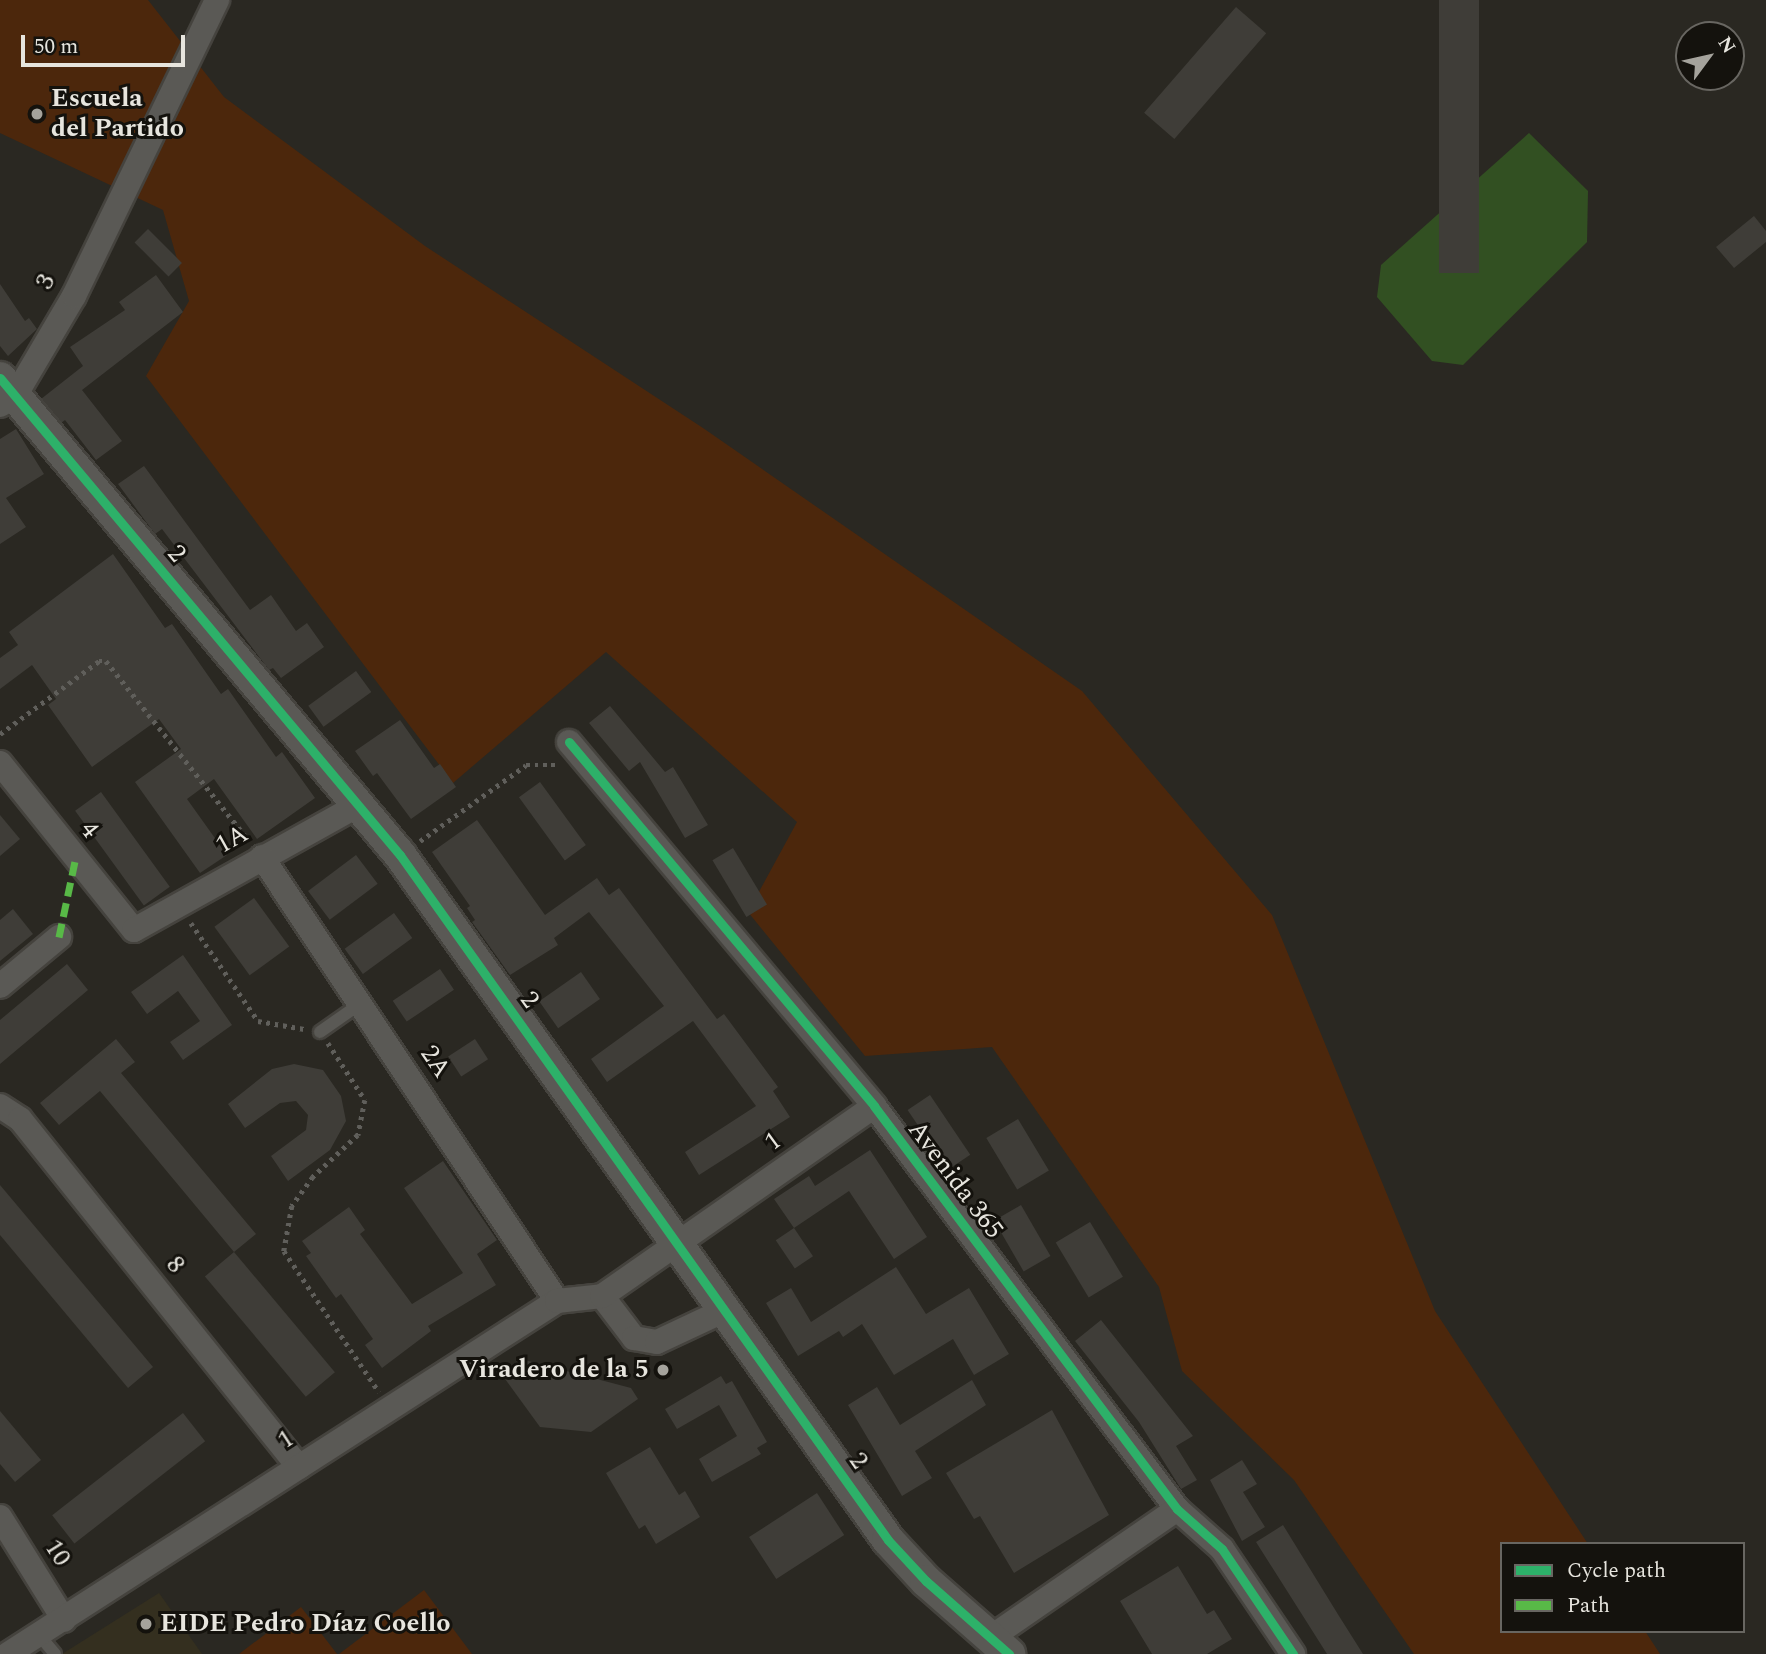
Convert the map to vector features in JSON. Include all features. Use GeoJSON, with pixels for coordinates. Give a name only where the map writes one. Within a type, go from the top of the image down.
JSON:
{"type":"FeatureCollection","features":[{"type":"Feature","properties":{"kind":"street","name":"3"},"geometry":{"type":"LineString","coordinates":[[5,393],[74,296],[129,176],[217,0]]}},
{"type":"Feature","properties":{"kind":"street","name":"2"},"geometry":{"type":"LineString","coordinates":[[5,393],[360,804],[400,855],[888,1540],[926,1581],[1001,1645]]}},
{"type":"Feature","properties":{"kind":"street","name":"Avenida 365"},"geometry":{"type":"LineString","coordinates":[[569,742],[874,1106],[1177,1509],[1222,1549],[1293,1654]]}},
{"type":"Feature","properties":{"kind":"street","name":"4"},"geometry":{"type":"LineString","coordinates":[[0,763],[134,930]]}},
{"type":"Feature","properties":{"kind":"street","name":"1A"},"geometry":{"type":"LineString","coordinates":[[134,930],[360,804]]}},
{"type":"Feature","properties":{"kind":"street","name":"2A"},"geometry":{"type":"LineString","coordinates":[[262,857],[557,1301]]}},
{"type":"Feature","properties":{"kind":"street"},"geometry":{"type":"LineString","coordinates":[[0,986],[59,937]]}},
{"type":"Feature","properties":{"kind":"street","name":"8"},"geometry":{"type":"LineString","coordinates":[[0,1106],[20,1119],[299,1467]]}},
{"type":"Feature","properties":{"kind":"street","name":"1"},"geometry":{"type":"LineString","coordinates":[[8,1654],[47,1644],[64,1620],[557,1301],[602,1296],[679,1246],[874,1106]]}},
{"type":"Feature","properties":{"kind":"street"},"geometry":{"type":"LineString","coordinates":[[602,1296],[634,1338],[657,1342],[725,1310]]}},
{"type":"Feature","properties":{"kind":"street"},"geometry":{"type":"LineString","coordinates":[[1001,1645],[1177,1509]]}},
{"type":"Feature","properties":{"kind":"street","name":"10"},"geometry":{"type":"LineString","coordinates":[[0,1517],[64,1620]]}},
{"type":"Feature","properties":{"kind":"lane"},"geometry":{"type":"LineString","coordinates":[[320,1032],[360,1004]]}},
{"type":"Feature","properties":{"kind":"path"},"geometry":{"type":"LineString","coordinates":[[0,734],[99,661],[106,661],[262,857]]}},
{"type":"Feature","properties":{"kind":"path"},"geometry":{"type":"LineString","coordinates":[[400,855],[526,765],[588,765]]}},
{"type":"Feature","properties":{"kind":"path"},"geometry":{"type":"LineString","coordinates":[[178,904],[258,1021],[320,1032],[365,1100],[358,1135],[313,1177],[292,1206],[284,1251],[390,1409]]}},
{"type":"Feature","properties":{"kind":"shaded area"},"geometry":{"type":"Polygon","coordinates":[[[0,0],[148,0],[224,97],[425,246],[703,428],[1082,691],[1272,915],[1435,1311],[1587,1542],[1500,1542],[1500,1633],[1646,1633],[1660,1654],[1414,1654],[1294,1480],[1182,1371],[1159,1287],[992,1047],[865,1056],[748,912],[797,822],[606,652],[453,783],[146,376],[189,301],[163,210],[0,133],[0,0]]]}},
{"type":"Feature","properties":{"kind":"shaded area"},"geometry":{"type":"Polygon","coordinates":[[[1529,133],[1588,191],[1587,242],[1463,365],[1432,361],[1377,297],[1381,265],[1529,133]]]}},
{"type":"Feature","properties":{"kind":"shaded area"},"geometry":{"type":"Polygon","coordinates":[[[424,1590],[472,1654],[339,1654],[424,1590]]]}},
{"type":"Feature","properties":{"kind":"shaded area","name":"EIDE Pedro Díaz Coello"},"geometry":{"type":"Polygon","coordinates":[[[159,1593],[202,1654],[62,1654],[159,1593]]]}},
{"type":"Feature","properties":{"kind":"shaded area"},"geometry":{"type":"Polygon","coordinates":[[[301,1607],[337,1654],[239,1654],[301,1607]]]}},
{"type":"Feature","properties":{"kind":"building"},"geometry":{"type":"Polygon","coordinates":[[[1439,0],[1479,0],[1479,273],[1439,273],[1439,0]]]}},
{"type":"Feature","properties":{"kind":"building"},"geometry":{"type":"Polygon","coordinates":[[[1236,7],[1266,33],[1174,139],[1144,113],[1236,7]]]}},
{"type":"Feature","properties":{"kind":"building"},"geometry":{"type":"Polygon","coordinates":[[[1754,216],[1766,231],[1766,242],[1734,268],[1716,247],[1754,216]]]}},
{"type":"Feature","properties":{"kind":"building"},"geometry":{"type":"Polygon","coordinates":[[[148,229],[182,263],[169,276],[135,242],[148,229]]]}},
{"type":"Feature","properties":{"kind":"building"},"geometry":{"type":"Polygon","coordinates":[[[156,275],[183,312],[82,390],[122,441],[96,460],[65,420],[61,423],[41,399],[83,366],[70,347],[125,310],[119,302],[156,275]]]}},
{"type":"Feature","properties":{"kind":"building"},"geometry":{"type":"Polygon","coordinates":[[[0,284],[25,321],[29,318],[37,329],[8,356],[0,346],[0,284]]]}},
{"type":"Feature","properties":{"kind":"building"},"geometry":{"type":"Polygon","coordinates":[[[16,429],[44,474],[6,498],[26,527],[0,544],[0,439],[16,429]]]}},
{"type":"Feature","properties":{"kind":"building"},"geometry":{"type":"Polygon","coordinates":[[[144,466],[250,610],[271,595],[296,631],[307,623],[324,647],[281,678],[273,668],[269,670],[162,529],[155,534],[118,484],[144,466]]]}},
{"type":"Feature","properties":{"kind":"building"},"geometry":{"type":"Polygon","coordinates":[[[113,554],[165,628],[172,624],[221,694],[228,689],[276,757],[282,752],[315,798],[257,839],[214,779],[187,799],[227,855],[200,873],[135,782],[181,749],[159,719],[92,767],[48,705],[56,699],[32,665],[0,689],[0,658],[18,645],[9,632],[113,554]]]}},
{"type":"Feature","properties":{"kind":"building"},"geometry":{"type":"Polygon","coordinates":[[[356,671],[371,692],[324,727],[308,706],[356,671]]]}},
{"type":"Feature","properties":{"kind":"building"},"geometry":{"type":"Polygon","coordinates":[[[610,706],[665,772],[673,767],[708,825],[685,838],[640,762],[629,771],[589,723],[610,706]]]}},
{"type":"Feature","properties":{"kind":"building"},"geometry":{"type":"Polygon","coordinates":[[[400,720],[434,768],[440,764],[456,787],[411,819],[377,773],[373,776],[355,751],[400,720]]]}},
{"type":"Feature","properties":{"kind":"building"},"geometry":{"type":"Polygon","coordinates":[[[540,782],[586,845],[565,860],[519,797],[540,782]]]}},
{"type":"Feature","properties":{"kind":"building"},"geometry":{"type":"Polygon","coordinates":[[[101,792],[170,887],[144,905],[75,811],[101,792]]]}},
{"type":"Feature","properties":{"kind":"building"},"geometry":{"type":"Polygon","coordinates":[[[0,815],[20,839],[0,856],[0,815]]]}},
{"type":"Feature","properties":{"kind":"building"},"geometry":{"type":"Polygon","coordinates":[[[477,820],[545,915],[597,878],[609,895],[619,888],[717,1019],[724,1014],[778,1087],[773,1091],[790,1117],[699,1175],[685,1152],[756,1106],[693,1021],[607,1082],[591,1059],[664,1006],[589,912],[554,938],[558,945],[510,975],[472,922],[475,920],[467,908],[470,906],[432,852],[477,820]]]}},
{"type":"Feature","properties":{"kind":"building"},"geometry":{"type":"Polygon","coordinates":[[[733,848],[767,905],[746,917],[712,860],[733,848]]]}},
{"type":"Feature","properties":{"kind":"building"},"geometry":{"type":"Polygon","coordinates":[[[356,855],[378,884],[330,920],[308,891],[356,855]]]}},
{"type":"Feature","properties":{"kind":"building"},"geometry":{"type":"Polygon","coordinates":[[[254,898],[289,947],[250,975],[214,927],[254,898]]]}},
{"type":"Feature","properties":{"kind":"building"},"geometry":{"type":"Polygon","coordinates":[[[13,909],[33,934],[0,961],[0,920],[13,909]]]}},
{"type":"Feature","properties":{"kind":"building"},"geometry":{"type":"Polygon","coordinates":[[[394,913],[412,938],[363,974],[345,949],[394,913]]]}},
{"type":"Feature","properties":{"kind":"building"},"geometry":{"type":"Polygon","coordinates":[[[183,955],[232,1025],[183,1060],[170,1042],[200,1021],[178,991],[147,1014],[131,992],[183,955]]]}},
{"type":"Feature","properties":{"kind":"building"},"geometry":{"type":"Polygon","coordinates":[[[67,964],[88,990],[0,1064],[0,1020],[67,964]]]}},
{"type":"Feature","properties":{"kind":"building"},"geometry":{"type":"Polygon","coordinates":[[[440,969],[454,990],[407,1022],[393,1001],[440,969]]]}},
{"type":"Feature","properties":{"kind":"building"},"geometry":{"type":"Polygon","coordinates":[[[581,972],[600,999],[558,1028],[539,1001],[581,972]]]}},
{"type":"Feature","properties":{"kind":"building"},"geometry":{"type":"Polygon","coordinates":[[[116,1039],[135,1062],[121,1073],[256,1234],[234,1252],[100,1091],[59,1125],[40,1103],[116,1039]]]}},
{"type":"Feature","properties":{"kind":"building"},"geometry":{"type":"Polygon","coordinates":[[[475,1039],[488,1059],[461,1077],[448,1056],[475,1039]]]}},
{"type":"Feature","properties":{"kind":"building"},"geometry":{"type":"Polygon","coordinates":[[[294,1064],[323,1070],[341,1096],[346,1121],[330,1150],[288,1181],[271,1156],[306,1130],[308,1115],[296,1101],[280,1103],[245,1128],[228,1104],[272,1069],[294,1064]]]}},
{"type":"Feature","properties":{"kind":"building"},"geometry":{"type":"Polygon","coordinates":[[[930,1095],[970,1155],[948,1170],[908,1110],[930,1095]]]}},
{"type":"Feature","properties":{"kind":"building"},"geometry":{"type":"Polygon","coordinates":[[[1018,1119],[1049,1170],[1017,1189],[986,1138],[1018,1119]]]}},
{"type":"Feature","properties":{"kind":"building"},"geometry":{"type":"Polygon","coordinates":[[[870,1150],[927,1237],[894,1259],[849,1191],[794,1228],[774,1199],[809,1176],[815,1186],[870,1150]]]}},
{"type":"Feature","properties":{"kind":"building"},"geometry":{"type":"Polygon","coordinates":[[[443,1161],[497,1240],[477,1254],[496,1285],[428,1326],[431,1331],[382,1368],[365,1345],[373,1339],[341,1294],[336,1298],[306,1256],[311,1253],[302,1241],[349,1207],[365,1230],[360,1234],[412,1304],[463,1273],[404,1188],[443,1161]]]}},
{"type":"Feature","properties":{"kind":"building"},"geometry":{"type":"Polygon","coordinates":[[[0,1185],[153,1367],[128,1388],[0,1235],[0,1185]]]}},
{"type":"Feature","properties":{"kind":"building"},"geometry":{"type":"Polygon","coordinates":[[[1021,1205],[1050,1256],[1024,1272],[994,1220],[1021,1205]]]}},
{"type":"Feature","properties":{"kind":"building"},"geometry":{"type":"Polygon","coordinates":[[[1090,1222],[1123,1277],[1089,1297],[1056,1243],[1090,1222]]]}},
{"type":"Feature","properties":{"kind":"building"},"geometry":{"type":"Polygon","coordinates":[[[794,1228],[813,1256],[795,1268],[776,1240],[794,1228]]]}},
{"type":"Feature","properties":{"kind":"building"},"geometry":{"type":"Polygon","coordinates":[[[234,1252],[335,1372],[306,1397],[205,1276],[234,1252]]]}},
{"type":"Feature","properties":{"kind":"building"},"geometry":{"type":"Polygon","coordinates":[[[896,1267],[926,1314],[969,1288],[1009,1354],[974,1375],[953,1339],[894,1375],[862,1324],[843,1337],[839,1331],[798,1356],[766,1303],[791,1288],[811,1322],[896,1267]]]}},
{"type":"Feature","properties":{"kind":"building"},"geometry":{"type":"Polygon","coordinates":[[[1101,1320],[1193,1436],[1176,1446],[1197,1480],[1181,1489],[1139,1422],[1075,1341],[1101,1320]]]}},
{"type":"Feature","properties":{"kind":"building"},"geometry":{"type":"Polygon","coordinates":[[[521,1359],[631,1388],[638,1399],[591,1432],[540,1427],[500,1372],[521,1359]]]}},
{"type":"Feature","properties":{"kind":"building"},"geometry":{"type":"Polygon","coordinates":[[[721,1376],[726,1384],[732,1381],[767,1442],[757,1448],[761,1454],[712,1482],[699,1459],[737,1436],[719,1405],[677,1429],[665,1409],[721,1376]]]}},
{"type":"Feature","properties":{"kind":"building"},"geometry":{"type":"Polygon","coordinates":[[[972,1380],[986,1405],[915,1451],[932,1478],[902,1496],[848,1405],[877,1387],[900,1425],[972,1380]]]}},
{"type":"Feature","properties":{"kind":"building"},"geometry":{"type":"Polygon","coordinates":[[[1052,1410],[1109,1515],[1014,1573],[980,1516],[974,1519],[946,1473],[1052,1410]]]}},
{"type":"Feature","properties":{"kind":"building"},"geometry":{"type":"Polygon","coordinates":[[[0,1411],[41,1460],[15,1482],[0,1464],[0,1411]]]}},
{"type":"Feature","properties":{"kind":"building"},"geometry":{"type":"Polygon","coordinates":[[[183,1413],[205,1441],[74,1544],[52,1515],[183,1413]]]}},
{"type":"Feature","properties":{"kind":"building"},"geometry":{"type":"Polygon","coordinates":[[[650,1447],[679,1495],[685,1491],[700,1517],[656,1544],[645,1525],[639,1529],[606,1473],[650,1447]]]}},
{"type":"Feature","properties":{"kind":"building"},"geometry":{"type":"Polygon","coordinates":[[[1242,1460],[1257,1484],[1243,1492],[1265,1527],[1242,1541],[1210,1480],[1242,1460]]]}},
{"type":"Feature","properties":{"kind":"building"},"geometry":{"type":"Polygon","coordinates":[[[817,1493],[844,1535],[776,1579],[749,1537],[817,1493]]]}},
{"type":"Feature","properties":{"kind":"building"},"geometry":{"type":"Polygon","coordinates":[[[1283,1525],[1363,1654],[1327,1654],[1256,1542],[1283,1525]]]}},
{"type":"Feature","properties":{"kind":"building"},"geometry":{"type":"Polygon","coordinates":[[[1178,1566],[1207,1614],[1214,1610],[1232,1639],[1207,1654],[1152,1654],[1120,1601],[1178,1566]]]}},
{"type":"Feature","properties":{"kind":"marked path"},"geometry":{"type":"LineString","coordinates":[[59,937],[75,861]]}},
{"type":"Feature","properties":{"kind":"cycle path"},"geometry":{"type":"LineString","coordinates":[[0,378],[400,855],[888,1540],[926,1581],[1009,1654]]}},
{"type":"Feature","properties":{"kind":"cycle path"},"geometry":{"type":"LineString","coordinates":[[569,742],[874,1106],[1177,1509],[1222,1549],[1293,1654]]}},
{"type":"Feature","properties":{"kind":"place","name":"Escuela del Partido"},"geometry":{"type":"Point","coordinates":[37,114]}},
{"type":"Feature","properties":{"kind":"place","name":"Viradero de la 5"},"geometry":{"type":"Point","coordinates":[663,1370]}},
{"type":"Feature","properties":{"kind":"place","name":"EIDE Pedro Díaz Coello"},"geometry":{"type":"Point","coordinates":[146,1624]}}]}
